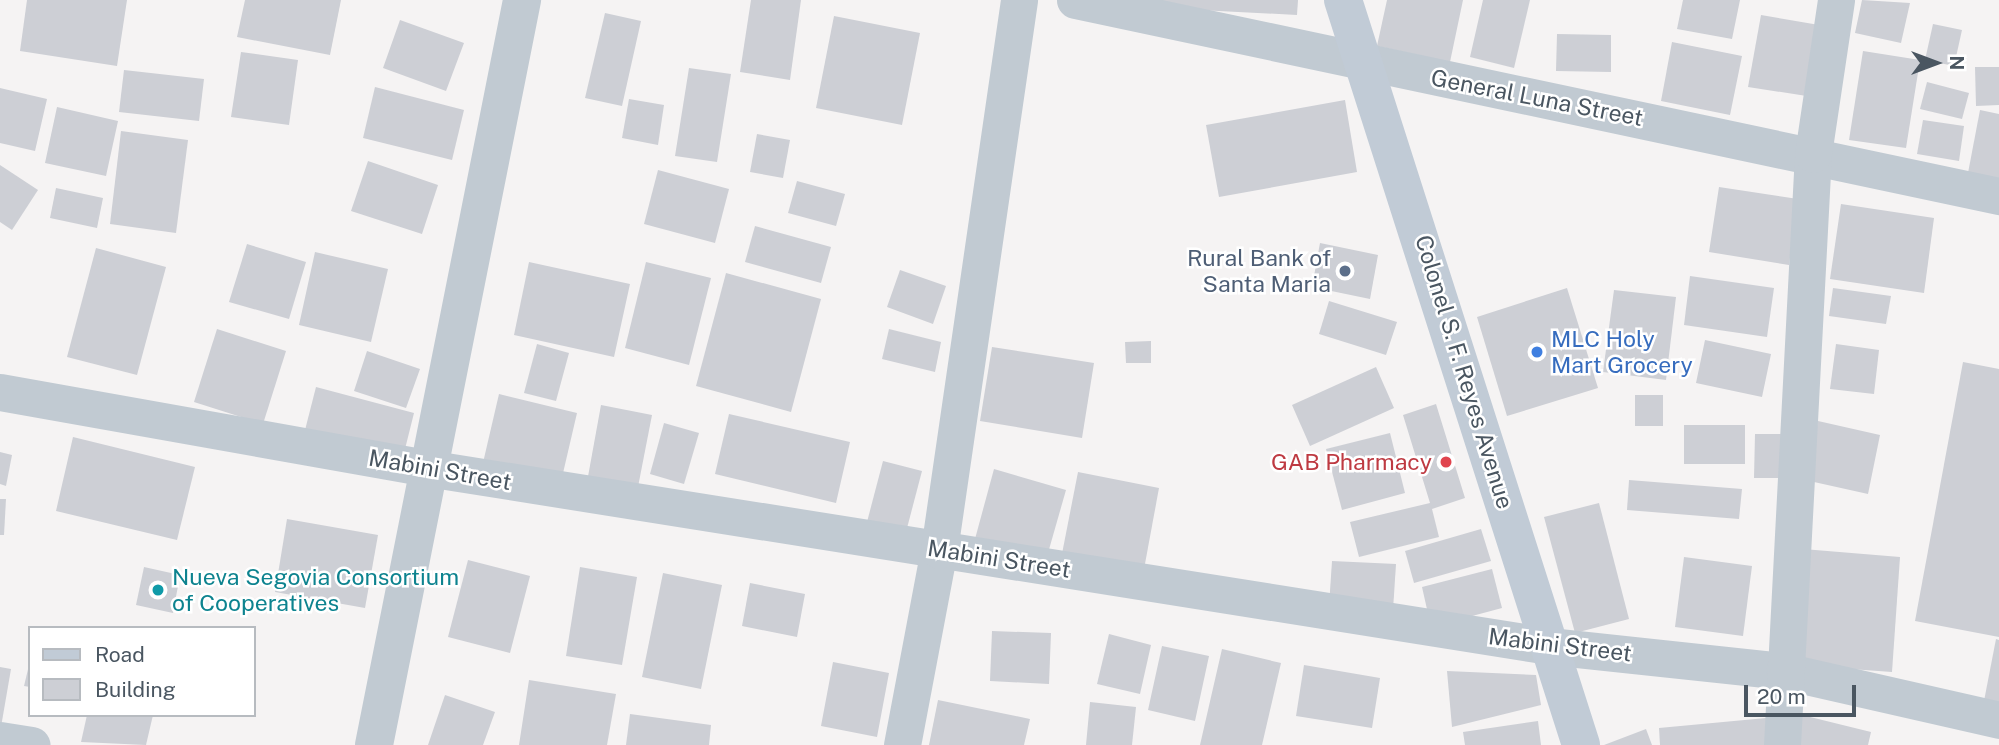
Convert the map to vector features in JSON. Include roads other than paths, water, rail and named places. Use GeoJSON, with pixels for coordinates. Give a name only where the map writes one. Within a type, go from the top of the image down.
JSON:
{"type":"FeatureCollection","features":[{"type":"Feature","properties":{"kind":"main road","name":"Colonel S. F. Reyes Avenue"},"geometry":{"type":"LineString","coordinates":[[1343,0],[1368,64],[1581,745]]}},
{"type":"Feature","properties":{"kind":"street"},"geometry":{"type":"LineString","coordinates":[[374,745],[433,470],[522,0]]}},
{"type":"Feature","properties":{"kind":"street"},"geometry":{"type":"LineString","coordinates":[[902,745],[939,550],[1019,0]]}},
{"type":"Feature","properties":{"kind":"street","name":"General Luna Street"},"geometry":{"type":"LineString","coordinates":[[1075,0],[1368,64],[1813,154],[1999,196]]}},
{"type":"Feature","properties":{"kind":"street"},"geometry":{"type":"LineString","coordinates":[[1782,745],[1813,154],[1836,0]]}},
{"type":"Feature","properties":{"kind":"street","name":"Mabini Street"},"geometry":{"type":"LineString","coordinates":[[0,392],[433,470],[1549,646],[1784,671],[1999,720]]}},
{"type":"Feature","properties":{"kind":"street"},"geometry":{"type":"LineString","coordinates":[[0,740],[32,745]]}},
{"type":"Feature","properties":{"kind":"place","name":"Rural Bank of Santa Maria"},"geometry":{"type":"Point","coordinates":[1345,271]}},
{"type":"Feature","properties":{"kind":"place","name":"MLC Holy Mart Grocery"},"geometry":{"type":"Point","coordinates":[1537,352]}},
{"type":"Feature","properties":{"kind":"place","name":"GAB Pharmacy"},"geometry":{"type":"Point","coordinates":[1446,462]}},
{"type":"Feature","properties":{"kind":"place","name":"Nueva Segovia Consortium of Cooperatives"},"geometry":{"type":"Point","coordinates":[158,590]}}]}
